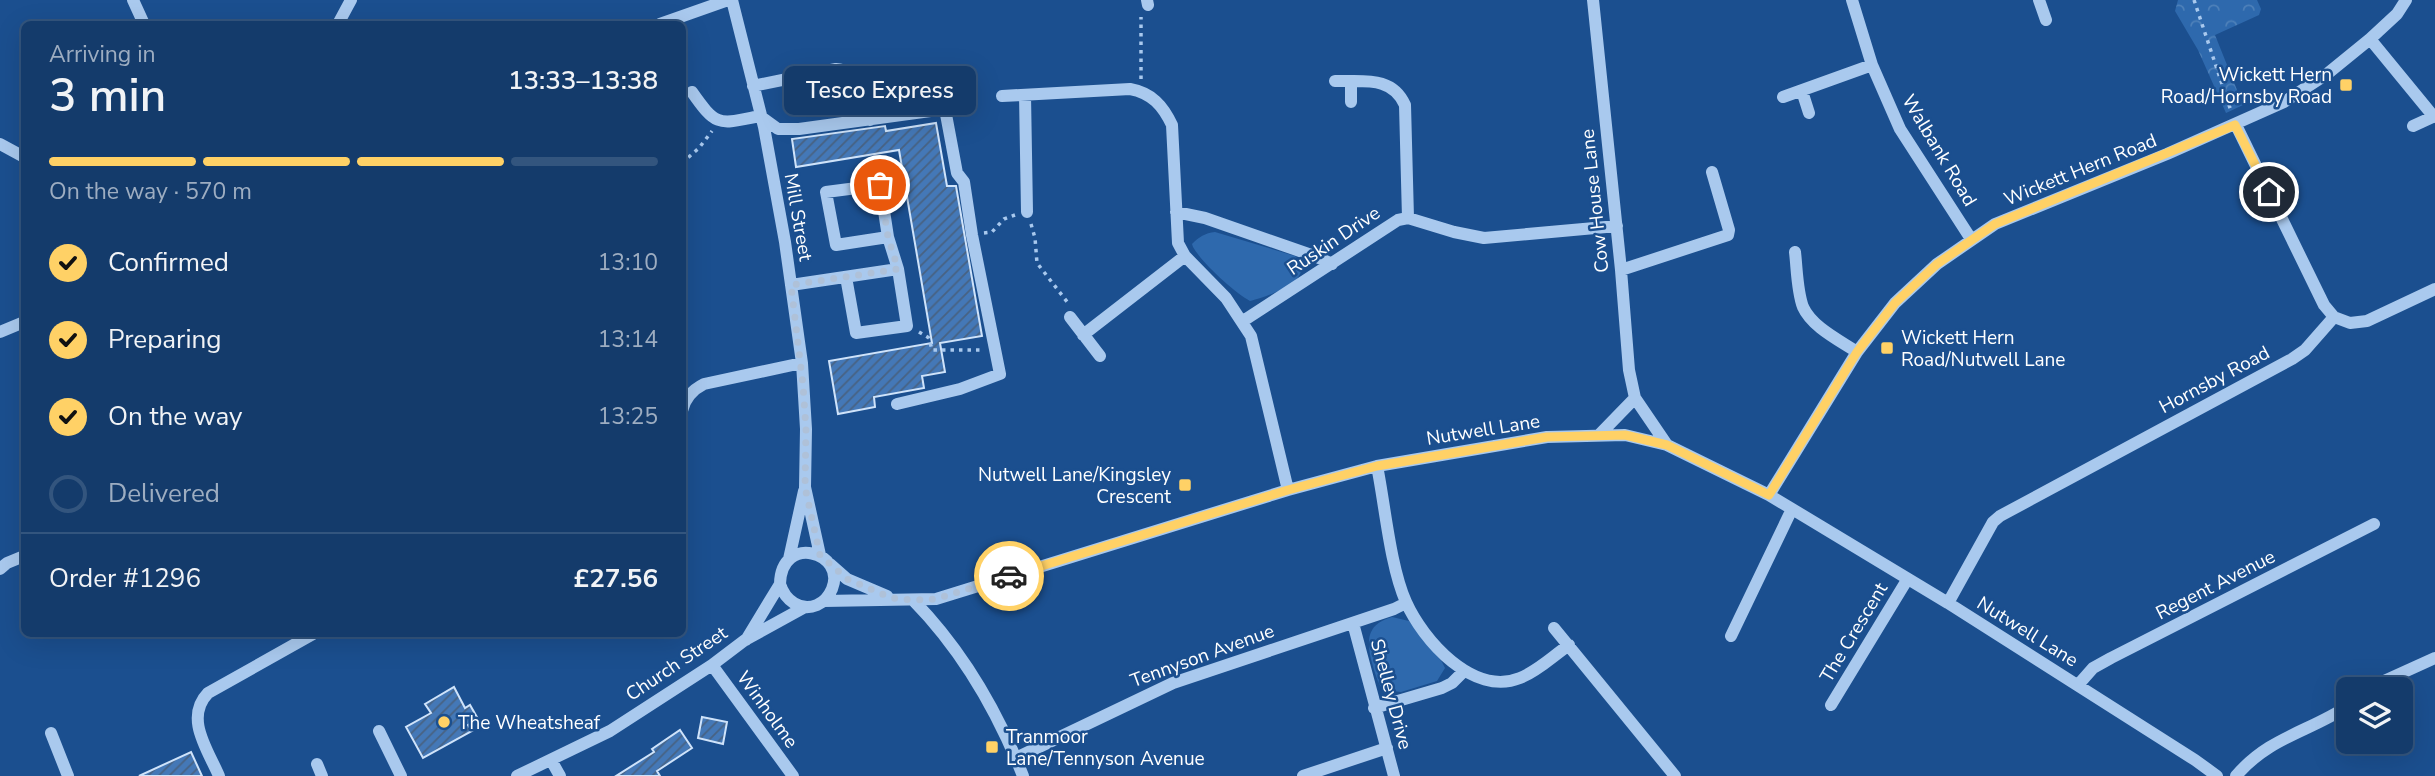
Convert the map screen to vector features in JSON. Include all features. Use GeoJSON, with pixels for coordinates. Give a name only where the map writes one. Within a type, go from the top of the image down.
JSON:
{"type":"FeatureCollection","features":[{"type":"Feature","properties":{"kind":"street"},"geometry":{"type":"LineString","coordinates":[[133,0],[143,21]]}},
{"type":"Feature","properties":{"kind":"street"},"geometry":{"type":"LineString","coordinates":[[340,21],[351,0]]}},
{"type":"Feature","properties":{"kind":"street"},"geometry":{"type":"LineString","coordinates":[[669,21],[730,0]]}},
{"type":"Feature","properties":{"kind":"street","name":"Mill Street"},"geometry":{"type":"LineString","coordinates":[[730,0],[760,116],[791,285],[802,363],[806,429],[805,487],[789,559]]}},
{"type":"Feature","properties":{"kind":"street","name":"Cow House Lane"},"geometry":{"type":"LineString","coordinates":[[1593,0],[1629,370],[1635,397],[1667,445]]}},
{"type":"Feature","properties":{"kind":"street","name":"Walbank Road"},"geometry":{"type":"LineString","coordinates":[[1852,0],[1872,65],[1900,129],[1971,239]]}},
{"type":"Feature","properties":{"kind":"street"},"geometry":{"type":"LineString","coordinates":[[2039,0],[2046,20]]}},
{"type":"Feature","properties":{"kind":"street","name":"Wickett Hern Road"},"geometry":{"type":"LineString","coordinates":[[1769,495],[1857,352],[1895,303],[1937,264],[1995,224],[2235,125],[2284,102],[2327,75],[2370,39],[2397,13],[2406,0]]}},
{"type":"Feature","properties":{"kind":"street"},"geometry":{"type":"LineString","coordinates":[[2370,39],[2435,116],[2413,126]]}},
{"type":"Feature","properties":{"kind":"street"},"geometry":{"type":"LineString","coordinates":[[1783,97],[1872,65]]}},
{"type":"Feature","properties":{"kind":"street"},"geometry":{"type":"LineString","coordinates":[[753,86],[835,69],[844,70],[858,79],[862,86],[870,120]]}},
{"type":"Feature","properties":{"kind":"street"},"geometry":{"type":"LineString","coordinates":[[1335,81],[1382,82],[1401,95],[1405,105],[1408,218]]}},
{"type":"Feature","properties":{"kind":"street"},"geometry":{"type":"LineString","coordinates":[[1351,81],[1351,102]]}},
{"type":"Feature","properties":{"kind":"street"},"geometry":{"type":"LineString","coordinates":[[1002,96],[1130,89],[1141,92],[1164,109],[1172,125],[1178,243],[1185,256],[1226,298],[1243,321],[1255,348],[1288,490]]}},
{"type":"Feature","properties":{"kind":"street"},"geometry":{"type":"LineString","coordinates":[[1802,91],[1809,113]]}},
{"type":"Feature","properties":{"kind":"street"},"geometry":{"type":"LineString","coordinates":[[692,92],[713,119],[727,122],[760,116],[778,130],[945,109],[957,173],[964,182],[1000,374],[960,389],[897,404]]}},
{"type":"Feature","properties":{"kind":"street"},"geometry":{"type":"LineString","coordinates":[[1025,95],[1027,212]]}},
{"type":"Feature","properties":{"kind":"street"},"geometry":{"type":"LineString","coordinates":[[2235,125],[2324,305],[2334,317],[2350,323],[2367,321],[2435,289]]}},
{"type":"Feature","properties":{"kind":"street"},"geometry":{"type":"LineString","coordinates":[[0,144],[21,155]]}},
{"type":"Feature","properties":{"kind":"street"},"geometry":{"type":"LineString","coordinates":[[1621,270],[1728,235],[1729,230],[1712,172]]}},
{"type":"Feature","properties":{"kind":"street"},"geometry":{"type":"LineString","coordinates":[[846,276],[856,333],[907,326],[880,185],[826,192],[836,245],[888,237]]}},
{"type":"Feature","properties":{"kind":"street"},"geometry":{"type":"LineString","coordinates":[[1176,212],[1205,218],[1332,264]]}},
{"type":"Feature","properties":{"kind":"street","name":"Ruskin Drive"},"geometry":{"type":"LineString","coordinates":[[1243,321],[1391,223],[1408,218],[1484,238],[1617,226]]}},
{"type":"Feature","properties":{"kind":"street"},"geometry":{"type":"LineString","coordinates":[[1795,252],[1802,304],[1807,314],[1857,352]]}},
{"type":"Feature","properties":{"kind":"street"},"geometry":{"type":"LineString","coordinates":[[1083,335],[1185,256]]}},
{"type":"Feature","properties":{"kind":"street"},"geometry":{"type":"LineString","coordinates":[[791,285],[898,269]]}},
{"type":"Feature","properties":{"kind":"street"},"geometry":{"type":"LineString","coordinates":[[1070,317],[1100,356]]}},
{"type":"Feature","properties":{"kind":"street","name":"Hornsby Road"},"geometry":{"type":"LineString","coordinates":[[1948,603],[1993,522],[2000,516],[2292,359],[2305,350],[2334,317]]}},
{"type":"Feature","properties":{"kind":"street"},"geometry":{"type":"LineString","coordinates":[[0,332],[21,323]]}},
{"type":"Feature","properties":{"kind":"street"},"geometry":{"type":"LineString","coordinates":[[686,399],[694,389],[704,384],[802,363]]}},
{"type":"Feature","properties":{"kind":"street"},"geometry":{"type":"LineString","coordinates":[[1600,434],[1635,397]]}},
{"type":"Feature","properties":{"kind":"street","name":"Nutwell Lane"},"geometry":{"type":"LineString","coordinates":[[824,601],[936,599],[1288,490],[1377,466],[1547,437],[1625,435],[1667,445],[1769,495],[1948,603],[2217,776]]}},
{"type":"Feature","properties":{"kind":"street"},"geometry":{"type":"LineString","coordinates":[[1377,466],[1398,578],[1406,603],[1444,655],[1464,671],[1488,681],[1518,679],[1569,645]]}},
{"type":"Feature","properties":{"kind":"street","name":"Mill Street"},"geometry":{"type":"LineString","coordinates":[[805,487],[823,558]]}},
{"type":"Feature","properties":{"kind":"street"},"geometry":{"type":"LineString","coordinates":[[1731,636],[1792,509]]}},
{"type":"Feature","properties":{"kind":"street","name":"Regent Avenue"},"geometry":{"type":"LineString","coordinates":[[2078,685],[2093,668],[2111,658],[2374,524]]}},
{"type":"Feature","properties":{"kind":"street"},"geometry":{"type":"LineString","coordinates":[[807,552],[823,558],[834,574],[830,594],[824,601],[816,606],[805,607],[788,600],[779,584],[783,565],[789,559],[807,552]]}},
{"type":"Feature","properties":{"kind":"street"},"geometry":{"type":"LineString","coordinates":[[0,569],[21,557]]}},
{"type":"Feature","properties":{"kind":"street","name":"Nutwell Lane"},"geometry":{"type":"LineString","coordinates":[[823,558],[847,579],[892,598]]}},
{"type":"Feature","properties":{"kind":"street","name":"The Crescent"},"geometry":{"type":"LineString","coordinates":[[1831,705],[1907,580]]}},
{"type":"Feature","properties":{"kind":"street","name":"Church Street"},"geometry":{"type":"LineString","coordinates":[[745,640],[779,584]]}},
{"type":"Feature","properties":{"kind":"street"},"geometry":{"type":"LineString","coordinates":[[913,600],[966,662],[984,690],[1016,758],[1019,775]]}},
{"type":"Feature","properties":{"kind":"street","name":"Tennyson Avenue"},"geometry":{"type":"LineString","coordinates":[[1016,758],[1173,682],[1406,603]]}},
{"type":"Feature","properties":{"kind":"street","name":"Church Street"},"geometry":{"type":"LineString","coordinates":[[517,776],[610,730],[712,665],[745,640],[805,607]]}},
{"type":"Feature","properties":{"kind":"street","name":"Shelley Drive"},"geometry":{"type":"LineString","coordinates":[[1353,622],[1394,776]]}},
{"type":"Feature","properties":{"kind":"street"},"geometry":{"type":"LineString","coordinates":[[1554,628],[1675,776]]}},
{"type":"Feature","properties":{"kind":"street"},"geometry":{"type":"LineString","coordinates":[[219,776],[198,728],[196,718],[201,701],[208,693],[308,637]]}},
{"type":"Feature","properties":{"kind":"street"},"geometry":{"type":"LineString","coordinates":[[2393,677],[2435,658]]}},
{"type":"Feature","properties":{"kind":"street","name":"Winholme"},"geometry":{"type":"LineString","coordinates":[[712,665],[793,776]]}},
{"type":"Feature","properties":{"kind":"street"},"geometry":{"type":"LineString","coordinates":[[1374,708],[1442,688],[1452,683],[1464,671]]}},
{"type":"Feature","properties":{"kind":"street"},"geometry":{"type":"LineString","coordinates":[[2236,776],[2249,760],[2336,712]]}},
{"type":"Feature","properties":{"kind":"street"},"geometry":{"type":"LineString","coordinates":[[379,731],[401,776]]}},
{"type":"Feature","properties":{"kind":"street"},"geometry":{"type":"LineString","coordinates":[[51,733],[68,776]]}},
{"type":"Feature","properties":{"kind":"street"},"geometry":{"type":"LineString","coordinates":[[1303,776],[1387,748]]}},
{"type":"Feature","properties":{"kind":"street"},"geometry":{"type":"LineString","coordinates":[[551,760],[560,776]]}},
{"type":"Feature","properties":{"kind":"path"},"geometry":{"type":"LineString","coordinates":[[2194,0],[2235,125]]}},
{"type":"Feature","properties":{"kind":"path"},"geometry":{"type":"LineString","coordinates":[[1141,92],[1140,20],[1147,2]]}},
{"type":"Feature","properties":{"kind":"path"},"geometry":{"type":"LineString","coordinates":[[686,159],[699,148],[720,121]]}},
{"type":"Feature","properties":{"kind":"path"},"geometry":{"type":"LineString","coordinates":[[972,235],[992,232],[1004,219],[1027,212],[1035,238],[1037,263],[1070,306],[1070,317]]}},
{"type":"Feature","properties":{"kind":"path"},"geometry":{"type":"LineString","coordinates":[[907,326],[929,338],[932,350],[995,350]]}},
{"type":"Feature","properties":{"kind":"green space"},"geometry":{"type":"Polygon","coordinates":[[[2178,0],[2257,0],[2261,9],[2259,15],[2215,35],[2243,105],[2226,113],[2198,50],[2175,11],[2178,0]]]}},
{"type":"Feature","properties":{"kind":"green space"},"geometry":{"type":"Polygon","coordinates":[[[1215,232],[1295,256],[1301,264],[1301,272],[1288,286],[1250,301],[1219,277],[1193,247],[1192,244],[1200,237],[1215,232]]]}},
{"type":"Feature","properties":{"kind":"green space"},"geometry":{"type":"Polygon","coordinates":[[[1392,617],[1409,621],[1442,662],[1445,668],[1437,681],[1401,692],[1383,690],[1372,663],[1369,640],[1377,624],[1392,617]]]}},
{"type":"Feature","properties":{"kind":"building"},"geometry":{"type":"Polygon","coordinates":[[[936,123],[947,186],[956,186],[982,336],[940,343],[945,372],[922,376],[924,388],[874,397],[875,407],[838,414],[829,361],[932,343],[899,150],[796,167],[792,139],[885,126],[886,131],[936,123]]]}},
{"type":"Feature","properties":{"kind":"building","name":"The Wheatsheaf"},"geometry":{"type":"Polygon","coordinates":[[[454,687],[465,708],[470,705],[478,719],[468,725],[472,731],[423,758],[406,727],[431,713],[425,704],[454,687]]]}},
{"type":"Feature","properties":{"kind":"building"},"geometry":{"type":"Polygon","coordinates":[[[702,717],[727,722],[723,744],[698,738],[702,717]]]}},
{"type":"Feature","properties":{"kind":"building"},"geometry":{"type":"Polygon","coordinates":[[[680,730],[692,748],[657,771],[660,776],[616,776],[654,752],[652,749],[680,730]]]}},
{"type":"Feature","properties":{"kind":"building"},"geometry":{"type":"Polygon","coordinates":[[[191,752],[202,776],[139,776],[191,752]]]}},
{"type":"Feature","properties":{"kind":"way so far"},"geometry":{"type":"LineString","coordinates":[[880,185],[888,237],[898,269],[791,285],[802,363],[806,429],[805,487],[820,555],[847,579],[892,598],[936,599],[1009,576]]}},
{"type":"Feature","properties":{"kind":"place","name":"Wickett Hern Road/Hornsby Road"},"geometry":{"type":"Point","coordinates":[2346,85]}},
{"type":"Feature","properties":{"kind":"place","name":"Tesco Express"},"geometry":{"type":"Point","coordinates":[880,185]}},
{"type":"Feature","properties":{"kind":"place","name":"Wickett Hern Road/Nutwell Lane"},"geometry":{"type":"Point","coordinates":[1887,348]}},
{"type":"Feature","properties":{"kind":"place","name":"Nutwell Lane/Kingsley Crescent"},"geometry":{"type":"Point","coordinates":[1185,485]}},
{"type":"Feature","properties":{"kind":"place","name":"The Wheatsheaf"},"geometry":{"type":"Point","coordinates":[444,722]}},
{"type":"Feature","properties":{"kind":"place","name":"Tranmoor Lane/Tennyson Avenue"},"geometry":{"type":"Point","coordinates":[992,747]}},
{"type":"Feature","properties":{"kind":"route"},"geometry":{"type":"LineString","coordinates":[[1009,576],[1288,490],[1377,466],[1547,437],[1625,435],[1667,445],[1769,495],[1857,352],[1895,303],[1937,264],[1995,224],[2235,125],[2269,192]]}}]}
